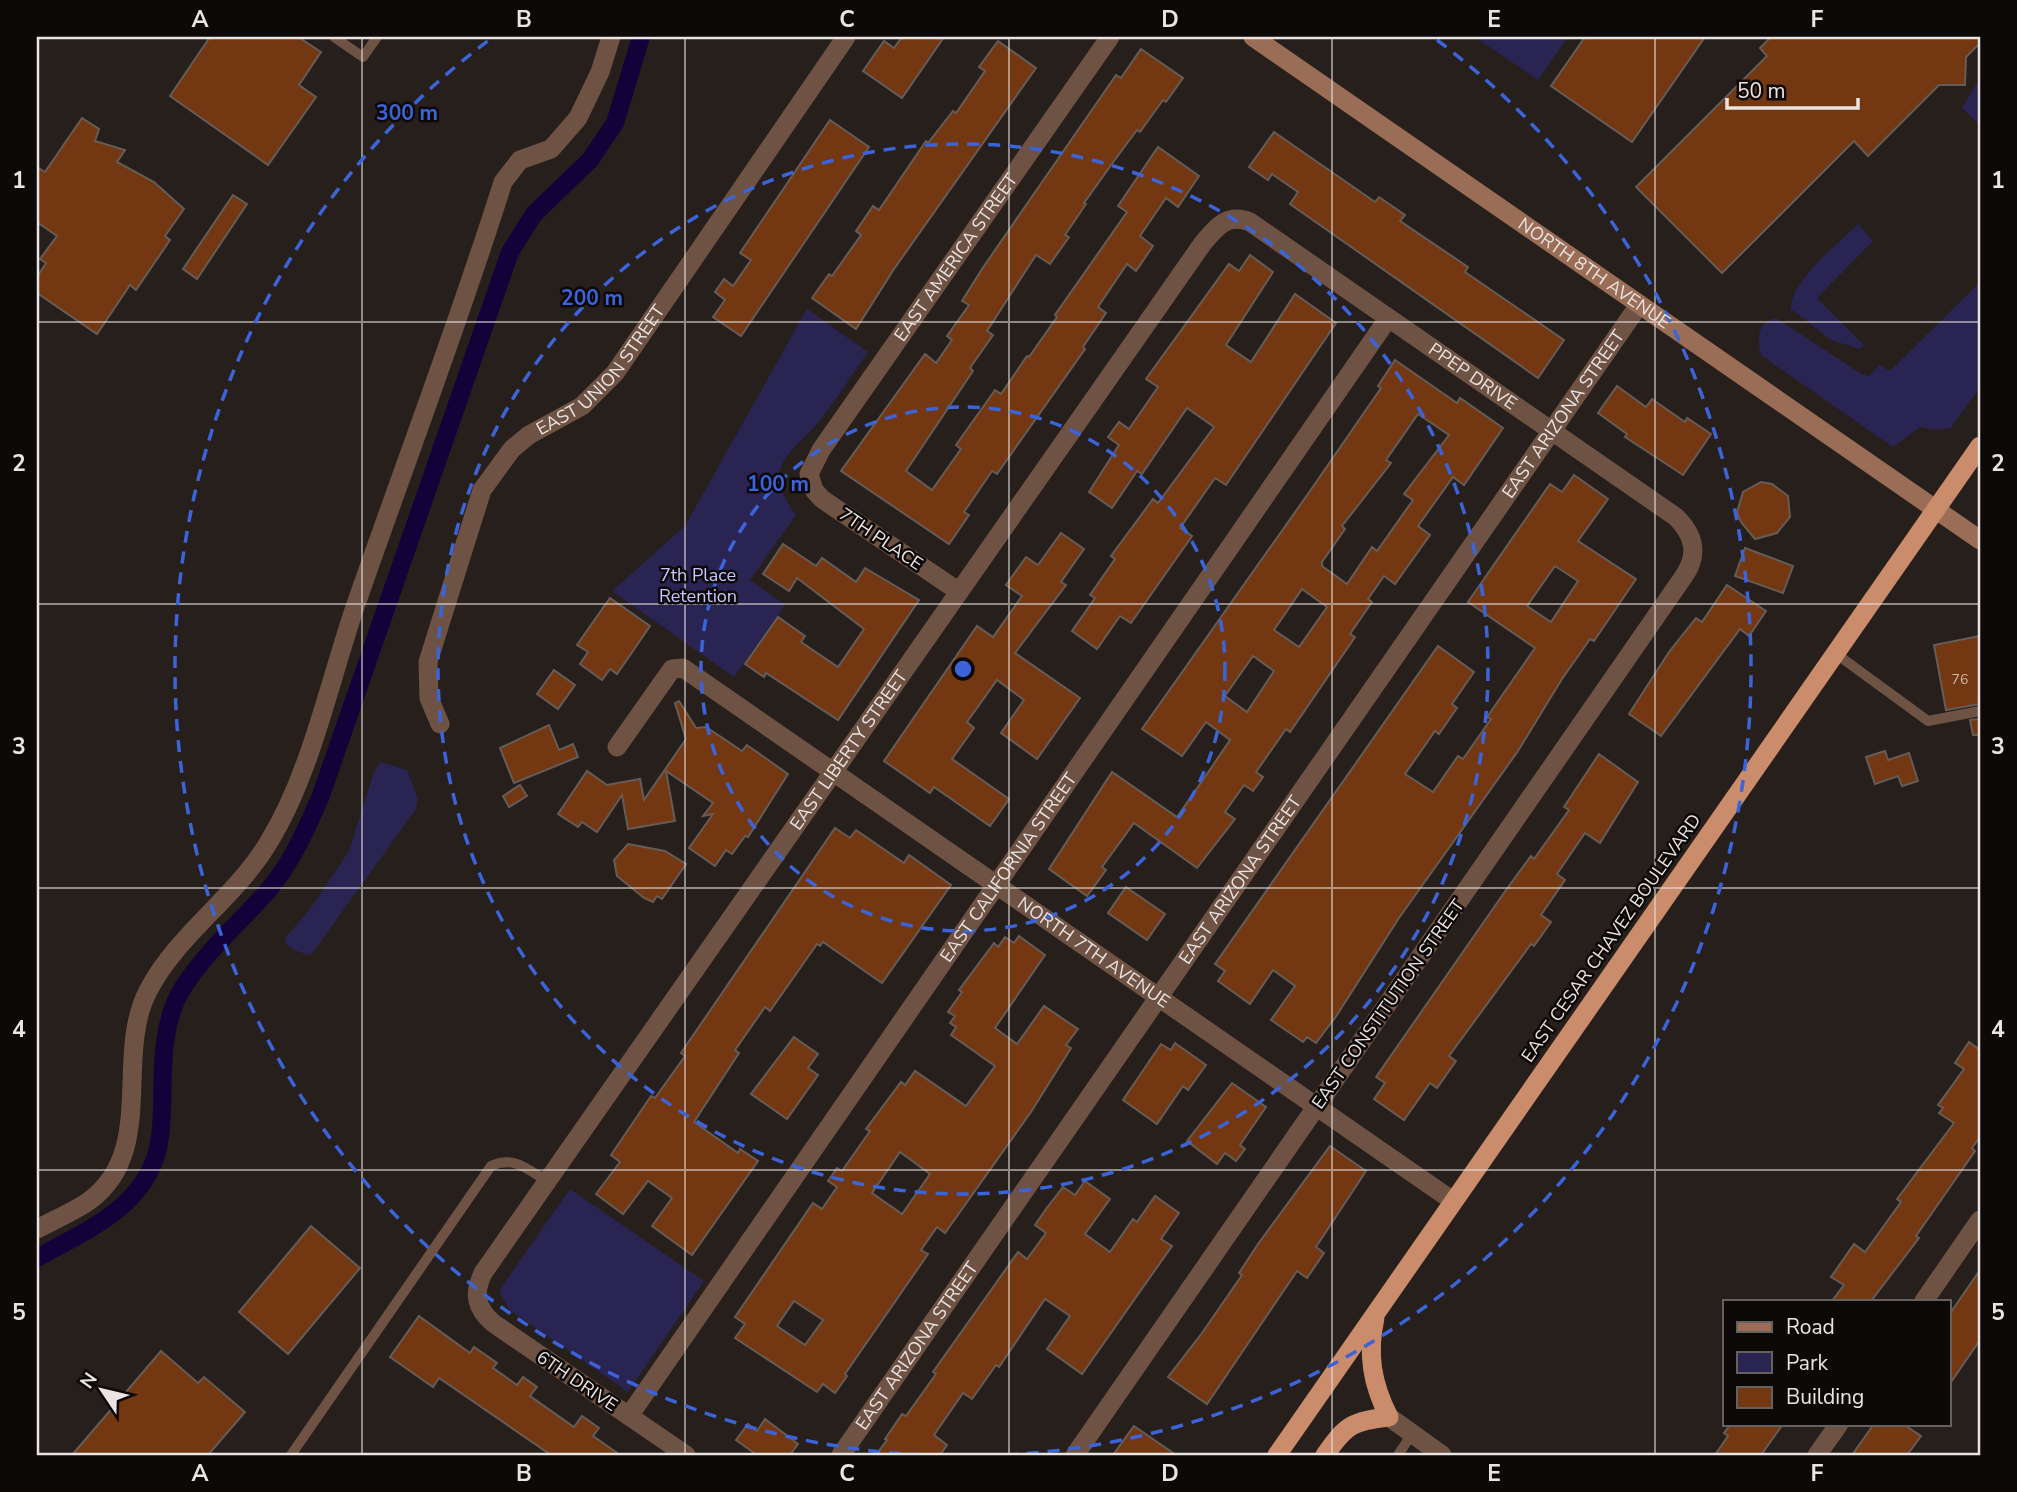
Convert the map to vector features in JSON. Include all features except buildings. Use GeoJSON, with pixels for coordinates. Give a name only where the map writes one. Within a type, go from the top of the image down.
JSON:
{"type":"FeatureCollection","features":[{"type":"Feature","properties":{"kind":"highway","name":"EAST CESAR CHAVEZ BOULEVARD"},"geometry":{"type":"LineString","coordinates":[[1277,1455],[1980,446]]}},
{"type":"Feature","properties":{"kind":"highway"},"geometry":{"type":"LineString","coordinates":[[1325,1455],[1342,1430],[1353,1423],[1389,1418],[1379,1395],[1369,1357],[1376,1311]]}},
{"type":"Feature","properties":{"kind":"main road","name":"NORTH 8TH AVENUE"},"geometry":{"type":"LineString","coordinates":[[1253,37],[1980,540]]}},
{"type":"Feature","properties":{"kind":"street"},"geometry":{"type":"LineString","coordinates":[[37,1229],[90,1200],[120,1163],[130,1135],[135,1026],[147,992],[173,954],[240,880],[270,841],[296,789],[337,659],[503,182],[520,159],[551,149],[578,118],[600,72],[611,37]]}},
{"type":"Feature","properties":{"kind":"street","name":"EAST UNION STREET"},"geometry":{"type":"LineString","coordinates":[[440,724],[429,698],[428,662],[482,490],[512,449],[529,435],[582,406],[607,383],[846,37]]}},
{"type":"Feature","properties":{"kind":"street","name":"EAST AMERICA STREET"},"geometry":{"type":"LineString","coordinates":[[810,482],[809,474],[821,450],[1110,37]]}},
{"type":"Feature","properties":{"kind":"street","name":"PPEP DRIVE"},"geometry":{"type":"LineString","coordinates":[[1238,217],[1250,222],[1387,320],[1676,517],[1690,531],[1694,549]]}},
{"type":"Feature","properties":{"kind":"street","name":"EAST LIBERTY STREET"},"geometry":{"type":"LineString","coordinates":[[476,1300],[477,1286],[483,1273],[958,591],[1203,243],[1220,223],[1238,217]]}},
{"type":"Feature","properties":{"kind":"street","name":"EAST ARIZONA STREET"},"geometry":{"type":"LineString","coordinates":[[841,1455],[1639,305]]}},
{"type":"Feature","properties":{"kind":"street","name":"EAST CALIFORNIA STREET"},"geometry":{"type":"LineString","coordinates":[[629,1416],[1387,320]]}},
{"type":"Feature","properties":{"kind":"street","name":"7TH PLACE"},"geometry":{"type":"LineString","coordinates":[[810,482],[822,499],[958,591]]}},
{"type":"Feature","properties":{"kind":"street","name":"EAST CONSTITUTION STREET"},"geometry":{"type":"LineString","coordinates":[[1075,1455],[1684,576],[1694,549]]}},
{"type":"Feature","properties":{"kind":"street","name":"NORTH 7TH AVENUE"},"geometry":{"type":"LineString","coordinates":[[618,747],[671,670],[678,667],[834,771],[1453,1201]]}},
{"type":"Feature","properties":{"kind":"street"},"geometry":{"type":"LineString","coordinates":[[1925,1300],[1980,1220]]}},
{"type":"Feature","properties":{"kind":"street","name":"6TH DRIVE"},"geometry":{"type":"LineString","coordinates":[[476,1300],[481,1313],[493,1323],[686,1455]]}},
{"type":"Feature","properties":{"kind":"street"},"geometry":{"type":"LineString","coordinates":[[1389,1418],[1442,1455]]}},
{"type":"Feature","properties":{"kind":"street"},"geometry":{"type":"LineString","coordinates":[[1817,1455],[1838,1426]]}},
{"type":"Feature","properties":{"kind":"lane"},"geometry":{"type":"LineString","coordinates":[[334,37],[363,57],[377,37]]}},
{"type":"Feature","properties":{"kind":"lane"},"geometry":{"type":"LineString","coordinates":[[1835,653],[1928,721],[1980,711]]}},
{"type":"Feature","properties":{"kind":"lane"},"geometry":{"type":"LineString","coordinates":[[291,1455],[491,1166],[503,1160],[514,1161],[547,1181]]}},
{"type":"Feature","properties":{"kind":"lane"},"geometry":{"type":"LineString","coordinates":[[1398,1455],[1412,1434]]}},
{"type":"Feature","properties":{"kind":"green space"},"geometry":{"type":"Polygon","coordinates":[[[1475,37],[1568,37],[1538,80],[1475,37]]]}},
{"type":"Feature","properties":{"kind":"green space"},"geometry":{"type":"Polygon","coordinates":[[[1980,78],[1980,125],[1962,108],[1980,78]]]}},
{"type":"Feature","properties":{"kind":"green space"},"geometry":{"type":"Polygon","coordinates":[[[1858,224],[1873,241],[1817,298],[1864,345],[1860,349],[1831,340],[1791,309],[1798,287],[1807,275],[1858,224]]]}},
{"type":"Feature","properties":{"kind":"green space"},"geometry":{"type":"Polygon","coordinates":[[[1980,282],[1980,387],[1951,428],[1936,430],[1920,427],[1893,447],[1762,356],[1760,350],[1762,327],[1776,318],[1863,375],[1869,376],[1880,365],[1890,371],[1980,282]]]}},
{"type":"Feature","properties":{"kind":"green space","name":"7th Place Retention"},"geometry":{"type":"Polygon","coordinates":[[[807,309],[868,352],[827,411],[784,461],[780,484],[796,515],[750,580],[785,605],[734,677],[612,591],[685,526],[807,309]]]}},
{"type":"Feature","properties":{"kind":"green space"},"geometry":{"type":"Polygon","coordinates":[[[380,762],[407,770],[418,799],[416,809],[311,955],[297,951],[285,943],[286,937],[311,908],[349,851],[374,772],[380,762]]]}},
{"type":"Feature","properties":{"kind":"green space"},"geometry":{"type":"Polygon","coordinates":[[[570,1189],[704,1281],[628,1392],[510,1310],[500,1294],[501,1288],[570,1189]]]}},
{"type":"Feature","properties":{"kind":"waterway"},"geometry":{"type":"LineString","coordinates":[[37,1258],[115,1212],[145,1180],[155,1160],[161,1128],[164,1046],[174,1005],[202,961],[274,883],[303,836],[320,798],[510,252],[534,214],[590,160],[615,123],[641,37]]}}]}
